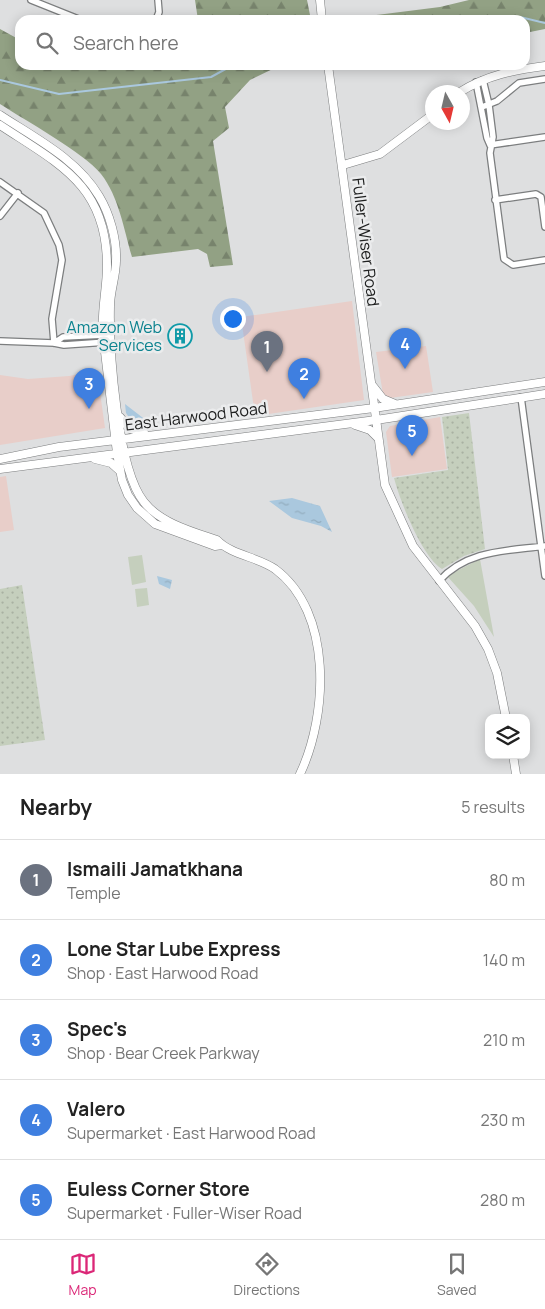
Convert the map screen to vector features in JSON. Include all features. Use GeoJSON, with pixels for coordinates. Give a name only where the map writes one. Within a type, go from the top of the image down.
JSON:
{"type":"FeatureCollection","features":[{"type":"Feature","properties":{"kind":"street"},"geometry":{"type":"LineString","coordinates":[[31,0],[68,15]]}},
{"type":"Feature","properties":{"kind":"street"},"geometry":{"type":"LineString","coordinates":[[158,0],[158,15]]}},
{"type":"Feature","properties":{"kind":"street"},"geometry":{"type":"LineString","coordinates":[[320,0],[322,15]]}},
{"type":"Feature","properties":{"kind":"street"},"geometry":{"type":"LineString","coordinates":[[530,68],[545,66]]}},
{"type":"Feature","properties":{"kind":"street","name":"Fuller-Wiser Road"},"geometry":{"type":"LineString","coordinates":[[329,70],[385,485],[392,504],[413,546],[439,582],[475,626],[488,649],[497,673],[505,714]]}},
{"type":"Feature","properties":{"kind":"street"},"geometry":{"type":"LineString","coordinates":[[470,86],[480,81],[517,70]]}},
{"type":"Feature","properties":{"kind":"street"},"geometry":{"type":"LineString","coordinates":[[482,107],[505,96],[520,83],[545,79]]}},
{"type":"Feature","properties":{"kind":"street"},"geometry":{"type":"LineString","coordinates":[[480,81],[489,105],[493,137],[490,145]]}},
{"type":"Feature","properties":{"kind":"street"},"geometry":{"type":"LineString","coordinates":[[480,81],[482,107],[490,145],[495,200],[506,262],[513,264],[545,260]]}},
{"type":"Feature","properties":{"kind":"street"},"geometry":{"type":"LineString","coordinates":[[0,115],[72,164],[84,175],[99,196],[114,234],[116,260],[107,338],[121,453],[120,472],[125,488],[133,502],[155,524],[215,546],[222,545]]}},
{"type":"Feature","properties":{"kind":"street"},"geometry":{"type":"LineString","coordinates":[[343,165],[380,154],[425,120]]}},
{"type":"Feature","properties":{"kind":"street"},"geometry":{"type":"LineString","coordinates":[[0,125],[62,166],[81,184],[95,205],[103,226],[107,246],[107,270],[101,315],[107,338],[119,414],[119,439]]}},
{"type":"Feature","properties":{"kind":"street"},"geometry":{"type":"LineString","coordinates":[[490,145],[545,137]]}},
{"type":"Feature","properties":{"kind":"street"},"geometry":{"type":"LineString","coordinates":[[0,182],[44,213],[59,245],[62,260],[52,318],[54,342]]}},
{"type":"Feature","properties":{"kind":"street"},"geometry":{"type":"LineString","coordinates":[[0,216],[18,193]]}},
{"type":"Feature","properties":{"kind":"street"},"geometry":{"type":"LineString","coordinates":[[495,200],[534,194],[539,196],[545,227]]}},
{"type":"Feature","properties":{"kind":"street"},"geometry":{"type":"LineString","coordinates":[[0,341],[54,342],[64,345],[107,338]]}},
{"type":"Feature","properties":{"kind":"street","name":"East Harwood Road"},"geometry":{"type":"LineString","coordinates":[[0,459],[59,447],[374,408],[545,382]]}},
{"type":"Feature","properties":{"kind":"street"},"geometry":{"type":"LineString","coordinates":[[371,384],[383,399],[397,404]]}},
{"type":"Feature","properties":{"kind":"street","name":"East Harwood Road"},"geometry":{"type":"LineString","coordinates":[[0,469],[348,424],[545,394]]}},
{"type":"Feature","properties":{"kind":"street"},"geometry":{"type":"LineString","coordinates":[[521,397],[543,546],[545,576]]}},
{"type":"Feature","properties":{"kind":"street"},"geometry":{"type":"LineString","coordinates":[[119,414],[124,424],[135,432],[169,433]]}},
{"type":"Feature","properties":{"kind":"street"},"geometry":{"type":"LineString","coordinates":[[290,419],[291,431]]}},
{"type":"Feature","properties":{"kind":"street"},"geometry":{"type":"LineString","coordinates":[[348,424],[366,428],[378,438]]}},
{"type":"Feature","properties":{"kind":"street"},"geometry":{"type":"LineString","coordinates":[[121,453],[134,486],[152,510],[190,530],[217,540],[222,545],[260,560],[286,579],[301,597],[311,621],[318,656],[319,708],[316,732],[300,774]]}},
{"type":"Feature","properties":{"kind":"street"},"geometry":{"type":"LineString","coordinates":[[89,457],[111,462],[120,472]]}},
{"type":"Feature","properties":{"kind":"street"},"geometry":{"type":"LineString","coordinates":[[439,582],[450,569],[468,558],[481,554],[543,546]]}},
{"type":"Feature","properties":{"kind":"street"},"geometry":{"type":"LineString","coordinates":[[514,759],[516,774]]}},
{"type":"Feature","properties":{"kind":"shaded area"},"geometry":{"type":"Polygon","coordinates":[[[352,301],[364,400],[255,416],[241,317],[352,301]]]}},
{"type":"Feature","properties":{"kind":"shaded area"},"geometry":{"type":"Polygon","coordinates":[[[426,346],[433,392],[390,398],[383,394],[376,352],[426,346]]]}},
{"type":"Feature","properties":{"kind":"shaded area"},"geometry":{"type":"Polygon","coordinates":[[[97,371],[105,428],[0,445],[0,375],[28,379],[69,376],[97,371]]]}},
{"type":"Feature","properties":{"kind":"shaded area"},"geometry":{"type":"Polygon","coordinates":[[[440,417],[447,469],[392,477],[386,432],[390,426],[440,417]]]}},
{"type":"Feature","properties":{"kind":"shaded area"},"geometry":{"type":"Polygon","coordinates":[[[6,476],[14,530],[0,532],[0,477],[6,476]]]}},
{"type":"Feature","properties":{"kind":"green space"},"geometry":{"type":"Polygon","coordinates":[[[195,0],[307,0],[310,15],[197,15],[195,0]]]}},
{"type":"Feature","properties":{"kind":"green space"},"geometry":{"type":"Polygon","coordinates":[[[469,0],[545,0],[545,29],[530,32],[530,15],[377,15],[440,7],[469,0]]]}},
{"type":"Feature","properties":{"kind":"green space"},"geometry":{"type":"Polygon","coordinates":[[[0,29],[15,37],[15,70],[271,70],[250,80],[225,107],[229,128],[213,141],[233,265],[210,267],[207,254],[198,249],[132,257],[117,203],[101,174],[93,165],[54,137],[0,104],[0,29]]]}},
{"type":"Feature","properties":{"kind":"green space"},"geometry":{"type":"Polygon","coordinates":[[[469,413],[485,549],[464,556],[442,569],[434,563],[413,528],[394,478],[448,470],[442,417],[469,413]]]}},
{"type":"Feature","properties":{"kind":"green space"},"geometry":{"type":"Polygon","coordinates":[[[142,555],[146,582],[132,585],[128,557],[142,555]]]}},
{"type":"Feature","properties":{"kind":"green space"},"geometry":{"type":"Polygon","coordinates":[[[480,559],[494,637],[474,606],[447,576],[480,559]]]}},
{"type":"Feature","properties":{"kind":"green space"},"geometry":{"type":"Polygon","coordinates":[[[22,585],[45,740],[0,746],[0,589],[22,585]]]}},
{"type":"Feature","properties":{"kind":"green space"},"geometry":{"type":"Polygon","coordinates":[[[147,588],[149,605],[137,607],[135,589],[147,588]]]}},
{"type":"Feature","properties":{"kind":"water"},"geometry":{"type":"Polygon","coordinates":[[[125,404],[147,421],[132,422],[126,413],[125,404]]]}},
{"type":"Feature","properties":{"kind":"water"},"geometry":{"type":"Polygon","coordinates":[[[292,498],[320,506],[332,532],[321,526],[292,518],[269,501],[292,498]]]}},
{"type":"Feature","properties":{"kind":"water"},"geometry":{"type":"Polygon","coordinates":[[[157,576],[172,580],[170,589],[159,584],[157,576]]]}},
{"type":"Feature","properties":{"kind":"waterway"},"geometry":{"type":"LineString","coordinates":[[530,19],[545,23]]}},
{"type":"Feature","properties":{"kind":"waterway"},"geometry":{"type":"LineString","coordinates":[[0,80],[59,94],[211,77],[224,70]]}},
{"type":"Feature","properties":{"kind":"place","name":"Amazon Web Services"},"geometry":{"type":"Point","coordinates":[180,336]}},
{"type":"Feature","properties":{"kind":"place","name":"Valero"},"geometry":{"type":"Point","coordinates":[405,369]}},
{"type":"Feature","properties":{"kind":"place","name":"Ismaili Jamatkhana"},"geometry":{"type":"Point","coordinates":[267,372]}},
{"type":"Feature","properties":{"kind":"place","name":"Lone Star Lube Express"},"geometry":{"type":"Point","coordinates":[304,399]}},
{"type":"Feature","properties":{"kind":"place","name":"Spec's"},"geometry":{"type":"Point","coordinates":[89,409]}},
{"type":"Feature","properties":{"kind":"place","name":"Euless Corner Store"},"geometry":{"type":"Point","coordinates":[412,456]}}]}
